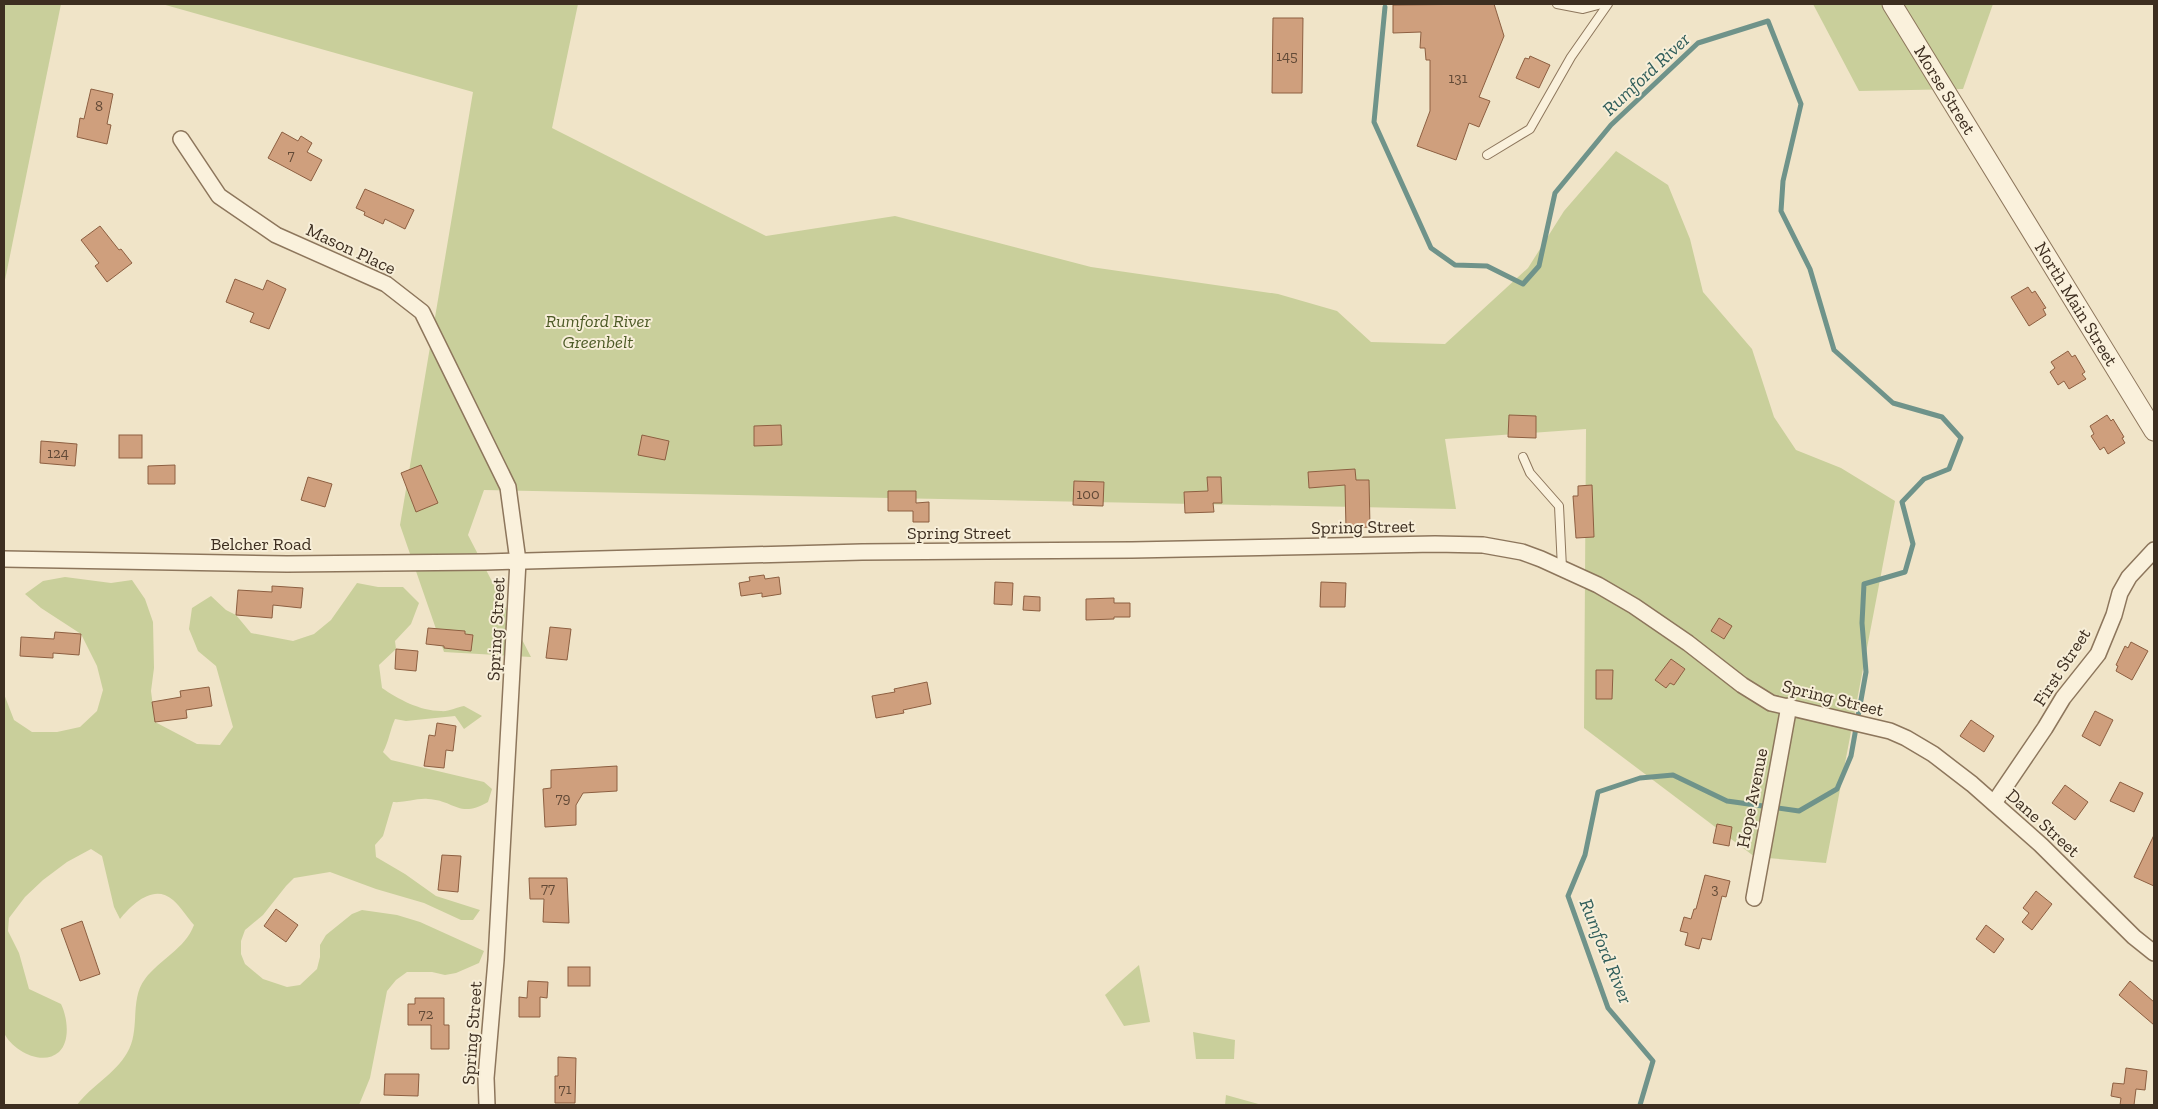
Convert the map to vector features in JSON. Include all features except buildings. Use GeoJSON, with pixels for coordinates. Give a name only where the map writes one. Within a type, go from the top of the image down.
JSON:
{"type":"FeatureCollection","features":[{"type":"Feature","properties":{"kind":"street","name":"Morse Street"},"geometry":{"type":"LineString","coordinates":[[1892,4],[1998,177]]}},
{"type":"Feature","properties":{"kind":"street","name":"Mason Place"},"geometry":{"type":"LineString","coordinates":[[182,139],[219,196],[276,236],[386,284],[422,312],[508,487],[518,561]]}},
{"type":"Feature","properties":{"kind":"street","name":"North Main Street"},"geometry":{"type":"LineString","coordinates":[[1998,177],[2154,431]]}},
{"type":"Feature","properties":{"kind":"street","name":"Spring Street"},"geometry":{"type":"LineString","coordinates":[[487,1105],[486,1078],[496,960],[518,561],[862,552],[1132,550],[1434,544],[1482,545],[1522,552],[1562,568],[1634,606],[1688,643],[1742,685],[1771,703],[1847,720],[1897,734]]}},
{"type":"Feature","properties":{"kind":"street","name":"First Street"},"geometry":{"type":"LineString","coordinates":[[1994,803],[2063,698],[2098,654],[2114,615],[2120,593],[2129,577],[2154,550]]}},
{"type":"Feature","properties":{"kind":"street","name":"Belcher Road"},"geometry":{"type":"LineString","coordinates":[[4,559],[287,564],[518,561]]}},
{"type":"Feature","properties":{"kind":"street","name":"Hope Avenue"},"geometry":{"type":"LineString","coordinates":[[1754,898],[1789,706]]}},
{"type":"Feature","properties":{"kind":"street","name":"Dane Street"},"geometry":{"type":"LineString","coordinates":[[1897,734],[1933,754],[1972,784],[2041,845],[2134,936],[2154,952]]}},
{"type":"Feature","properties":{"kind":"lane"},"geometry":{"type":"LineString","coordinates":[[1557,4],[1583,9],[1602,4]]}},
{"type":"Feature","properties":{"kind":"lane"},"geometry":{"type":"LineString","coordinates":[[1487,155],[1530,129],[1571,57],[1608,4]]}},
{"type":"Feature","properties":{"kind":"lane"},"geometry":{"type":"LineString","coordinates":[[1523,457],[1530,473],[1559,506],[1562,568]]}},
{"type":"Feature","properties":{"kind":"green space"},"geometry":{"type":"Polygon","coordinates":[[[4,4],[61,4],[4,285],[4,4]]]}},
{"type":"Feature","properties":{"kind":"green space","name":"Rumford River Greenbelt"},"geometry":{"type":"Polygon","coordinates":[[[162,4],[578,4],[552,128],[766,236],[895,216],[1091,267],[1278,294],[1337,311],[1371,342],[1445,344],[1528,268],[1564,211],[1616,151],[1668,185],[1690,239],[1703,292],[1752,349],[1774,417],[1796,450],[1841,468],[1895,501],[1826,863],[1755,857],[1584,728],[1586,429],[1445,439],[1456,509],[484,490],[468,535],[531,657],[444,652],[400,525],[473,92],[162,4]]]}},
{"type":"Feature","properties":{"kind":"green space"},"geometry":{"type":"Polygon","coordinates":[[[1813,4],[1993,4],[1963,89],[1859,91],[1813,4]]]}},
{"type":"Feature","properties":{"kind":"green space"},"geometry":{"type":"Polygon","coordinates":[[[65,577],[111,583],[132,580],[145,599],[153,622],[154,668],[151,691],[155,722],[197,744],[220,745],[233,727],[216,666],[198,651],[189,629],[192,608],[211,596],[226,610],[236,615],[251,633],[293,641],[314,634],[331,620],[357,583],[378,587],[403,587],[419,603],[411,624],[395,641],[396,649],[379,665],[382,688],[417,707],[444,711],[464,706],[482,716],[464,729],[455,716],[406,721],[395,719],[383,752],[391,760],[484,782],[492,789],[488,802],[470,809],[463,809],[437,800],[428,799],[393,802],[383,836],[375,845],[376,857],[405,874],[436,896],[480,910],[473,920],[461,920],[424,903],[376,889],[330,872],[294,878],[263,915],[245,930],[241,941],[241,954],[245,964],[263,979],[287,987],[300,985],[317,969],[320,945],[326,935],[352,914],[362,910],[397,915],[420,922],[484,951],[479,963],[456,973],[445,975],[432,972],[407,972],[396,980],[387,991],[370,1078],[359,1105],[77,1105],[116,1067],[127,1053],[133,1035],[137,996],[140,987],[151,972],[185,941],[194,925],[173,900],[166,895],[158,894],[151,895],[137,902],[120,919],[114,907],[102,856],[91,849],[67,862],[43,880],[25,897],[9,918],[8,931],[19,953],[29,989],[61,1004],[67,1028],[63,1047],[52,1056],[36,1057],[20,1050],[4,1033],[4,694],[14,720],[32,732],[57,732],[80,727],[97,711],[103,690],[97,666],[81,634],[41,608],[25,594],[43,581],[65,577]]]}},
{"type":"Feature","properties":{"kind":"green space"},"geometry":{"type":"Polygon","coordinates":[[[1139,965],[1150,1022],[1124,1026],[1105,995],[1139,965]]]}},
{"type":"Feature","properties":{"kind":"green space"},"geometry":{"type":"Polygon","coordinates":[[[1193,1032],[1235,1040],[1234,1059],[1196,1059],[1193,1032]]]}},
{"type":"Feature","properties":{"kind":"green space"},"geometry":{"type":"Polygon","coordinates":[[[1226,1095],[1262,1105],[1225,1105],[1226,1095]]]}},
{"type":"Feature","properties":{"kind":"waterway","name":"Rumford River"},"geometry":{"type":"LineString","coordinates":[[1385,7],[1374,122],[1431,248],[1455,265],[1487,266],[1523,284],[1539,266],[1555,193],[1611,125],[1698,43],[1768,21],[1801,104],[1783,181],[1781,211],[1810,269],[1834,350],[1893,403],[1942,417],[1961,438],[1949,469],[1924,479],[1902,502],[1913,544],[1905,572],[1864,584],[1862,623],[1866,672],[1851,756],[1837,789],[1799,811],[1727,801],[1673,775],[1640,778],[1598,792],[1585,855],[1568,896],[1608,1008],[1653,1061],[1640,1105]]}}]}
